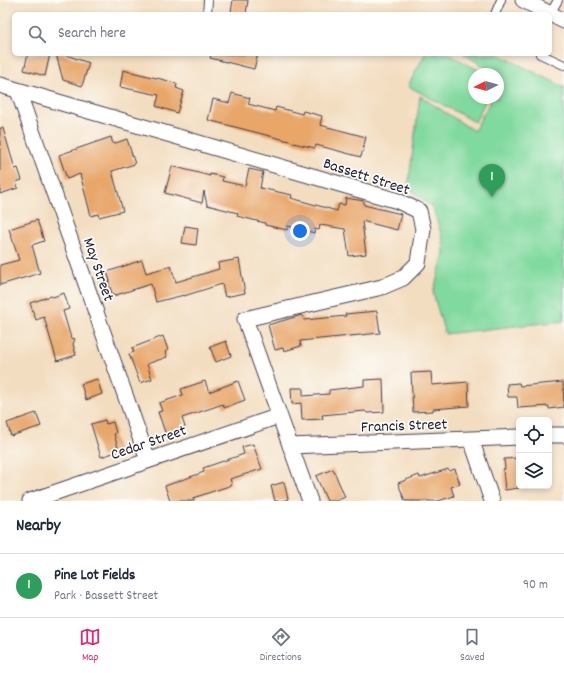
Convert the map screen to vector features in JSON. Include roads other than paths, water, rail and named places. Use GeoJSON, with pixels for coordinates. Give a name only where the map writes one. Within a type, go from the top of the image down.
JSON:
{"type":"FeatureCollection","features":[{"type":"Feature","properties":{"kind":"street"},"geometry":{"type":"LineString","coordinates":[[523,0],[546,12]]}},
{"type":"Feature","properties":{"kind":"street"},"geometry":{"type":"LineString","coordinates":[[552,15],[564,21]]}},
{"type":"Feature","properties":{"kind":"street","name":"Bassett Street"},"geometry":{"type":"LineString","coordinates":[[0,85],[398,201],[418,211],[423,229],[418,263],[403,278],[382,287],[245,319],[279,416]]}},
{"type":"Feature","properties":{"kind":"street","name":"May Street"},"geometry":{"type":"LineString","coordinates":[[18,91],[148,460]]}},
{"type":"Feature","properties":{"kind":"street"},"geometry":{"type":"LineString","coordinates":[[279,416],[310,501]]}},
{"type":"Feature","properties":{"kind":"street","name":"Cedar Street"},"geometry":{"type":"LineString","coordinates":[[30,501],[279,416]]}},
{"type":"Feature","properties":{"kind":"street"},"geometry":{"type":"LineString","coordinates":[[552,435],[564,435]]}},
{"type":"Feature","properties":{"kind":"street","name":"Francis Street"},"geometry":{"type":"LineString","coordinates":[[290,446],[516,437]]}},
{"type":"Feature","properties":{"kind":"street"},"geometry":{"type":"LineString","coordinates":[[471,439],[492,501]]}},
{"type":"Feature","properties":{"kind":"lane"},"geometry":{"type":"LineString","coordinates":[[207,12],[208,0]]}},
{"type":"Feature","properties":{"kind":"lane"},"geometry":{"type":"LineString","coordinates":[[496,12],[501,0]]}},
{"type":"Feature","properties":{"kind":"lane"},"geometry":{"type":"LineString","coordinates":[[551,12],[558,0]]}},
{"type":"Feature","properties":{"kind":"lane"},"geometry":{"type":"LineString","coordinates":[[544,56],[564,65]]}},
{"type":"Feature","properties":{"kind":"place","name":"Pine Lot Fields"},"geometry":{"type":"Point","coordinates":[492,197]}}]}
